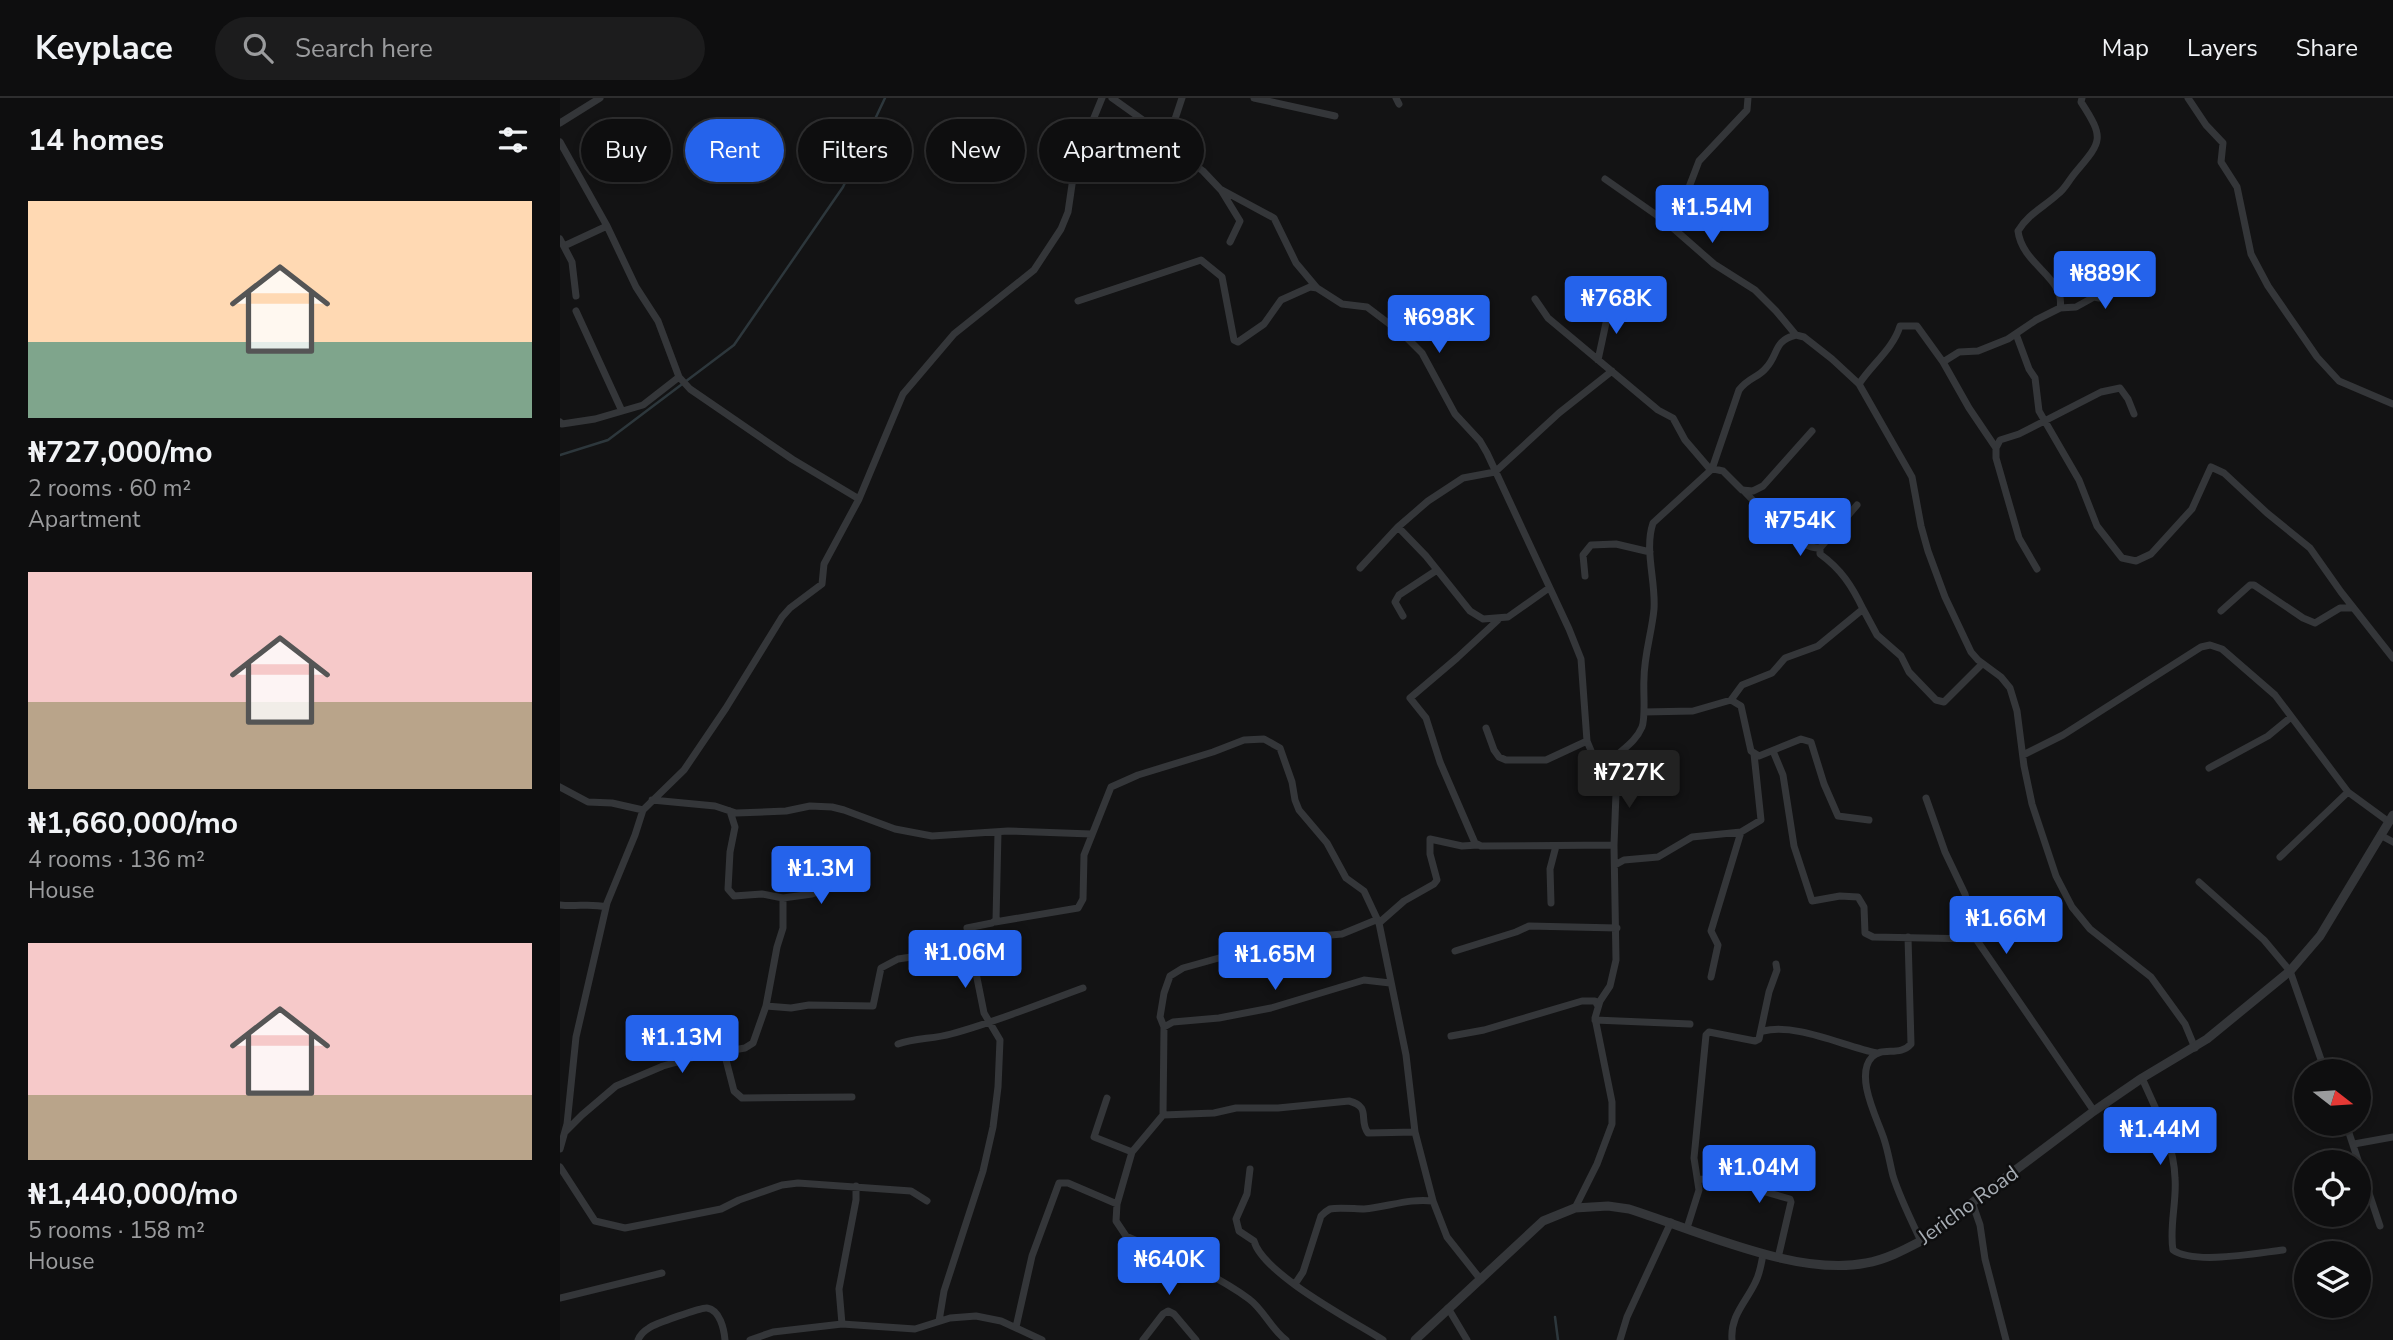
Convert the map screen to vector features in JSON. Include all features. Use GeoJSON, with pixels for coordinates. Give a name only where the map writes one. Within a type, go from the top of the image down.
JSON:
{"type":"FeatureCollection","features":[{"type":"Feature","properties":{"kind":"street"},"geometry":{"type":"LineString","coordinates":[[560,123],[600,98]]}},
{"type":"Feature","properties":{"kind":"street"},"geometry":{"type":"LineString","coordinates":[[560,1149],[576,1037],[606,907],[643,810],[684,770],[782,617],[822,584],[824,564],[859,499],[903,394],[954,334],[1034,270],[1061,229],[1068,212],[1075,164],[1102,98]]}},
{"type":"Feature","properties":{"kind":"street"},"geometry":{"type":"LineString","coordinates":[[1112,98],[1142,119]]}},
{"type":"Feature","properties":{"kind":"street"},"geometry":{"type":"LineString","coordinates":[[1175,119],[1182,98]]}},
{"type":"Feature","properties":{"kind":"street"},"geometry":{"type":"LineString","coordinates":[[1254,98],[1335,116]]}},
{"type":"Feature","properties":{"kind":"street"},"geometry":{"type":"LineString","coordinates":[[1669,225],[1686,195],[1699,161],[1747,110],[1748,98]]}},
{"type":"Feature","properties":{"kind":"street"},"geometry":{"type":"LineString","coordinates":[[2060,308],[2061,296],[2052,281],[2020,245],[2018,231],[2032,214],[2060,193],[2096,149],[2093,121],[2081,98]]}},
{"type":"Feature","properties":{"kind":"street"},"geometry":{"type":"LineString","coordinates":[[2188,98],[2206,125],[2223,143],[2221,162],[2237,187],[2252,254],[2268,286],[2317,357],[2339,382],[2393,404]]}},
{"type":"Feature","properties":{"kind":"street"},"geometry":{"type":"LineString","coordinates":[[560,142],[607,226],[636,287],[658,321],[679,377],[690,389],[759,438],[859,499]]}},
{"type":"Feature","properties":{"kind":"street"},"geometry":{"type":"LineString","coordinates":[[1204,172],[1221,190],[1240,221],[1230,242]]}},
{"type":"Feature","properties":{"kind":"street"},"geometry":{"type":"LineString","coordinates":[[1605,179],[1669,225],[1705,257],[1755,290],[1796,335]]}},
{"type":"Feature","properties":{"kind":"street"},"geometry":{"type":"LineString","coordinates":[[1221,190],[1274,218],[1296,263],[1317,288],[1342,304],[1367,307],[1404,335],[1422,353],[1455,414],[1480,441],[1581,660],[1587,741],[1597,765],[1610,776],[1615,789],[1617,928],[1613,978],[1598,1006],[1595,1020],[1612,1102],[1612,1124],[1597,1164],[1575,1208]]}},
{"type":"Feature","properties":{"kind":"street"},"geometry":{"type":"LineString","coordinates":[[576,296],[572,262],[562,243],[607,226]]}},
{"type":"Feature","properties":{"kind":"street"},"geometry":{"type":"LineString","coordinates":[[1078,301],[1201,260],[1222,277],[1234,340],[1238,342],[1264,324],[1280,300],[1310,287],[1317,288]]}},
{"type":"Feature","properties":{"kind":"street"},"geometry":{"type":"LineString","coordinates":[[1943,362],[1959,352],[1978,351],[2016,334],[2060,308],[2076,307],[2094,297],[2099,298],[2117,286],[2141,276]]}},
{"type":"Feature","properties":{"kind":"street"},"geometry":{"type":"LineString","coordinates":[[1535,299],[1548,318],[1658,410],[1673,418],[1685,440],[1712,469],[1723,471],[1802,542],[1820,548]]}},
{"type":"Feature","properties":{"kind":"street"},"geometry":{"type":"LineString","coordinates":[[1598,360],[1609,309]]}},
{"type":"Feature","properties":{"kind":"street"},"geometry":{"type":"LineString","coordinates":[[576,312],[621,410]]}},
{"type":"Feature","properties":{"kind":"street"},"geometry":{"type":"LineString","coordinates":[[1859,384],[1888,349],[1900,326],[1917,326],[1943,362],[1996,448]]}},
{"type":"Feature","properties":{"kind":"street"},"geometry":{"type":"LineString","coordinates":[[2016,334],[2035,378],[2039,411],[2079,481],[2097,526],[2122,558],[2136,561],[2151,554],[2192,509],[2211,467],[2224,473],[2310,548],[2393,658]]}},
{"type":"Feature","properties":{"kind":"street"},"geometry":{"type":"LineString","coordinates":[[1604,770],[1611,759],[1637,737],[1644,723],[1644,673],[1655,607],[1650,552],[1650,530],[1653,523],[1712,469],[1739,390],[1746,380],[1765,371],[1778,345],[1786,337],[1804,337],[1859,384],[1913,477],[1921,526],[1945,597],[1971,652],[2010,688],[2017,711],[2032,804],[2056,876],[2072,907],[2090,929],[2151,977],[2185,1024],[2195,1048]]}},
{"type":"Feature","properties":{"kind":"street"},"geometry":{"type":"LineString","coordinates":[[1360,568],[1398,527],[1428,501],[1463,478],[1495,472],[1559,413],[1612,372]]}},
{"type":"Feature","properties":{"kind":"street"},"geometry":{"type":"LineString","coordinates":[[560,422],[562,424],[595,419],[643,405],[679,377]]}},
{"type":"Feature","properties":{"kind":"street"},"geometry":{"type":"LineString","coordinates":[[2037,569],[2019,538],[1996,458],[1996,448],[2000,440],[2068,411],[2101,392],[2120,388],[2134,414]]}},
{"type":"Feature","properties":{"kind":"street"},"geometry":{"type":"LineString","coordinates":[[1742,489],[1753,491],[1763,486],[1812,431]]}},
{"type":"Feature","properties":{"kind":"street"},"geometry":{"type":"LineString","coordinates":[[1857,505],[1820,548],[1820,554],[1849,580],[1877,635],[1901,656],[1909,673],[1936,700],[1944,702],[1982,664]]}},
{"type":"Feature","properties":{"kind":"street"},"geometry":{"type":"LineString","coordinates":[[1398,527],[1470,611],[1483,619],[1498,620],[1508,617],[1549,588]]}},
{"type":"Feature","properties":{"kind":"street"},"geometry":{"type":"LineString","coordinates":[[1585,576],[1583,555],[1591,545],[1616,544],[1650,552]]}},
{"type":"Feature","properties":{"kind":"street"},"geometry":{"type":"LineString","coordinates":[[1403,616],[1395,602],[1399,596],[1437,570]]}},
{"type":"Feature","properties":{"kind":"street"},"geometry":{"type":"LineString","coordinates":[[2221,611],[2250,585],[2254,585],[2302,618],[2315,623],[2340,608],[2353,608]]}},
{"type":"Feature","properties":{"kind":"street"},"geometry":{"type":"LineString","coordinates":[[1731,701],[1742,685],[1772,673],[1785,657],[1818,646],[1863,609]]}},
{"type":"Feature","properties":{"kind":"street"},"geometry":{"type":"LineString","coordinates":[[1478,845],[1440,762],[1426,718],[1410,698],[1498,620]]}},
{"type":"Feature","properties":{"kind":"street"},"geometry":{"type":"LineString","coordinates":[[2023,755],[2063,735],[2201,648],[2210,645],[2222,649],[2275,695],[2348,792],[2391,819]]}},
{"type":"Feature","properties":{"kind":"street"},"geometry":{"type":"LineString","coordinates":[[1615,865],[1624,860],[1658,857],[1692,837],[1741,832],[1761,820],[1754,754],[1751,751],[1741,705],[1731,701],[1693,711],[1644,712]]}},
{"type":"Feature","properties":{"kind":"street"},"geometry":{"type":"LineString","coordinates":[[2209,768],[2268,736],[2291,717]]}},
{"type":"Feature","properties":{"kind":"street"},"geometry":{"type":"LineString","coordinates":[[1486,728],[1494,750],[1506,760],[1546,760],[1587,741]]}},
{"type":"Feature","properties":{"kind":"street"},"geometry":{"type":"LineString","coordinates":[[939,1321],[944,1291],[983,1171],[993,1127],[1000,1041],[984,1013],[967,928],[1077,908],[1083,899],[1084,855],[1111,787],[1138,775],[1244,740],[1264,739],[1280,748],[1299,810],[1327,843],[1346,878],[1364,891],[1377,921],[1406,1055],[1415,1132],[1433,1201],[1447,1237],[1481,1280]]}},
{"type":"Feature","properties":{"kind":"street"},"geometry":{"type":"LineString","coordinates":[[1754,754],[1759,756],[1801,739],[1811,742],[1824,784],[1838,816],[1869,820]]}},
{"type":"Feature","properties":{"kind":"street"},"geometry":{"type":"LineString","coordinates":[[1773,751],[1783,775],[1794,846],[1812,901],[1840,895],[1858,897],[1864,907],[1864,928],[1868,935],[1976,939]]}},
{"type":"Feature","properties":{"kind":"street"},"geometry":{"type":"LineString","coordinates":[[560,787],[588,802],[612,803],[643,810]]}},
{"type":"Feature","properties":{"kind":"street"},"geometry":{"type":"LineString","coordinates":[[2280,857],[2348,792]]}},
{"type":"Feature","properties":{"kind":"street"},"geometry":{"type":"LineString","coordinates":[[1926,798],[1945,852],[1965,894],[1976,939],[2094,1111]]}},
{"type":"Feature","properties":{"kind":"street"},"geometry":{"type":"LineString","coordinates":[[652,800],[756,813],[810,806],[832,807],[895,829],[932,836],[998,832],[1091,834]]}},
{"type":"Feature","properties":{"kind":"street"},"geometry":{"type":"LineString","coordinates":[[730,811],[735,827],[730,852],[730,894],[738,898],[762,894],[783,898],[826,890],[849,881]]}},
{"type":"Feature","properties":{"kind":"street","name":"Jericho Road"},"geometry":{"type":"LineString","coordinates":[[1415,1340],[1543,1221],[1575,1208],[1608,1206],[1629,1209],[1763,1255],[1841,1265],[1866,1263],[1921,1241],[2094,1111],[2142,1078],[2195,1048],[2290,971],[2320,936],[2391,819]]}},
{"type":"Feature","properties":{"kind":"street"},"geometry":{"type":"LineString","coordinates":[[995,922],[998,832]]}},
{"type":"Feature","properties":{"kind":"street"},"geometry":{"type":"LineString","coordinates":[[1711,977],[1718,945],[1711,931],[1741,832]]}},
{"type":"Feature","properties":{"kind":"street"},"geometry":{"type":"LineString","coordinates":[[2382,836],[2393,842]]}},
{"type":"Feature","properties":{"kind":"street"},"geometry":{"type":"LineString","coordinates":[[1286,1340],[1275,1331],[1251,1300],[1197,1269],[1122,1233],[1116,1221],[1117,1204],[1132,1153],[1163,1115],[1164,1027],[1160,1017],[1170,976],[1183,968],[1244,951],[1264,942],[1342,934],[1377,921],[1437,880],[1430,854],[1430,839],[1462,846],[1614,845]]}},
{"type":"Feature","properties":{"kind":"street"},"geometry":{"type":"LineString","coordinates":[[1551,903],[1550,869],[1556,846]]}},
{"type":"Feature","properties":{"kind":"street"},"geometry":{"type":"LineString","coordinates":[[2199,882],[2264,940],[2290,971],[2321,1059]]}},
{"type":"Feature","properties":{"kind":"street"},"geometry":{"type":"LineString","coordinates":[[564,1134],[616,1086],[663,1066],[745,1048],[752,1044],[766,1006],[783,928],[783,898]]}},
{"type":"Feature","properties":{"kind":"street"},"geometry":{"type":"LineString","coordinates":[[560,905],[606,907]]}},
{"type":"Feature","properties":{"kind":"street"},"geometry":{"type":"LineString","coordinates":[[1455,951],[1528,926],[1617,928]]}},
{"type":"Feature","properties":{"kind":"street"},"geometry":{"type":"LineString","coordinates":[[1763,1031],[1772,1029],[1815,1034],[1833,1042],[1878,1053],[1903,1051],[1911,1044],[1908,937]]}},
{"type":"Feature","properties":{"kind":"street"},"geometry":{"type":"LineString","coordinates":[[766,1006],[873,1006],[881,968],[898,959],[971,947]]}},
{"type":"Feature","properties":{"kind":"street"},"geometry":{"type":"LineString","coordinates":[[1687,1228],[1699,1190],[1694,1158],[1706,1035],[1715,1032],[1755,1041],[1759,1039],[1763,1031],[1776,964]]}},
{"type":"Feature","properties":{"kind":"street"},"geometry":{"type":"LineString","coordinates":[[1164,1027],[1173,1021],[1219,1018],[1270,1008],[1364,981],[1390,983]]}},
{"type":"Feature","properties":{"kind":"street"},"geometry":{"type":"LineString","coordinates":[[898,1044],[918,1038],[946,1035],[988,1023],[1083,988]]}},
{"type":"Feature","properties":{"kind":"street"},"geometry":{"type":"LineString","coordinates":[[1451,1036],[1484,1030],[1582,1001],[1595,1001],[1598,1006]]}},
{"type":"Feature","properties":{"kind":"street"},"geometry":{"type":"LineString","coordinates":[[1595,1020],[1690,1024]]}},
{"type":"Feature","properties":{"kind":"street"},"geometry":{"type":"LineString","coordinates":[[724,1052],[734,1091],[742,1098],[852,1097]]}},
{"type":"Feature","properties":{"kind":"street"},"geometry":{"type":"LineString","coordinates":[[1878,1053],[1869,1062],[1867,1091],[1884,1137],[1894,1177],[1921,1241]]}},
{"type":"Feature","properties":{"kind":"street"},"geometry":{"type":"LineString","coordinates":[[2142,1078],[2172,1152],[2175,1177],[2173,1250],[2180,1255],[2196,1256],[2283,1250]]}},
{"type":"Feature","properties":{"kind":"street"},"geometry":{"type":"LineString","coordinates":[[1107,1098],[1094,1137],[1132,1153]]}},
{"type":"Feature","properties":{"kind":"street"},"geometry":{"type":"LineString","coordinates":[[1163,1115],[1349,1101],[1359,1104],[1362,1109],[1365,1130],[1368,1133],[1415,1132]]}},
{"type":"Feature","properties":{"kind":"street"},"geometry":{"type":"LineString","coordinates":[[2351,1136],[2380,1226]]}},
{"type":"Feature","properties":{"kind":"street"},"geometry":{"type":"LineString","coordinates":[[2354,1144],[2393,1137]]}},
{"type":"Feature","properties":{"kind":"street"},"geometry":{"type":"LineString","coordinates":[[560,1167],[595,1221],[625,1228],[721,1209],[782,1185],[798,1183],[911,1191],[927,1200]]}},
{"type":"Feature","properties":{"kind":"street"},"geometry":{"type":"LineString","coordinates":[[1250,1169],[1247,1194],[1236,1219],[1239,1231],[1254,1241],[1256,1250],[1295,1284],[1383,1340]]}},
{"type":"Feature","properties":{"kind":"street"},"geometry":{"type":"LineString","coordinates":[[1699,1179],[1743,1181],[1755,1189],[1790,1199],[1778,1258]]}},
{"type":"Feature","properties":{"kind":"street"},"geometry":{"type":"LineString","coordinates":[[1016,1326],[1032,1256],[1059,1183],[1068,1182],[1117,1204]]}},
{"type":"Feature","properties":{"kind":"street"},"geometry":{"type":"LineString","coordinates":[[842,1324],[839,1289],[856,1200],[856,1186]]}},
{"type":"Feature","properties":{"kind":"street"},"geometry":{"type":"LineString","coordinates":[[1295,1284],[1304,1272],[1321,1216],[1325,1212],[1332,1208],[1374,1208],[1405,1200],[1433,1201]]}},
{"type":"Feature","properties":{"kind":"street"},"geometry":{"type":"LineString","coordinates":[[1972,1202],[2006,1340]]}},
{"type":"Feature","properties":{"kind":"street"},"geometry":{"type":"LineString","coordinates":[[1620,1340],[1627,1317],[1671,1222]]}},
{"type":"Feature","properties":{"kind":"street"},"geometry":{"type":"LineString","coordinates":[[1732,1340],[1731,1334],[1740,1305],[1756,1282],[1763,1255]]}},
{"type":"Feature","properties":{"kind":"street"},"geometry":{"type":"LineString","coordinates":[[560,1298],[662,1273]]}},
{"type":"Feature","properties":{"kind":"street"},"geometry":{"type":"LineString","coordinates":[[638,1340],[649,1327],[708,1308],[716,1313],[721,1322],[725,1340]]}},
{"type":"Feature","properties":{"kind":"street"},"geometry":{"type":"LineString","coordinates":[[1448,1308],[1467,1340]]}},
{"type":"Feature","properties":{"kind":"street"},"geometry":{"type":"LineString","coordinates":[[1143,1340],[1168,1311],[1174,1314],[1196,1340]]}},
{"type":"Feature","properties":{"kind":"street"},"geometry":{"type":"LineString","coordinates":[[750,1340],[773,1332],[842,1324],[915,1329],[950,1318],[976,1316],[1016,1326],[1042,1340]]}},
{"type":"Feature","properties":{"kind":"waterway"},"geometry":{"type":"LineString","coordinates":[[560,455],[608,440],[734,345],[843,187],[885,98]]}},
{"type":"Feature","properties":{"kind":"waterway"},"geometry":{"type":"LineString","coordinates":[[1555,1317],[1558,1340]]}}]}
